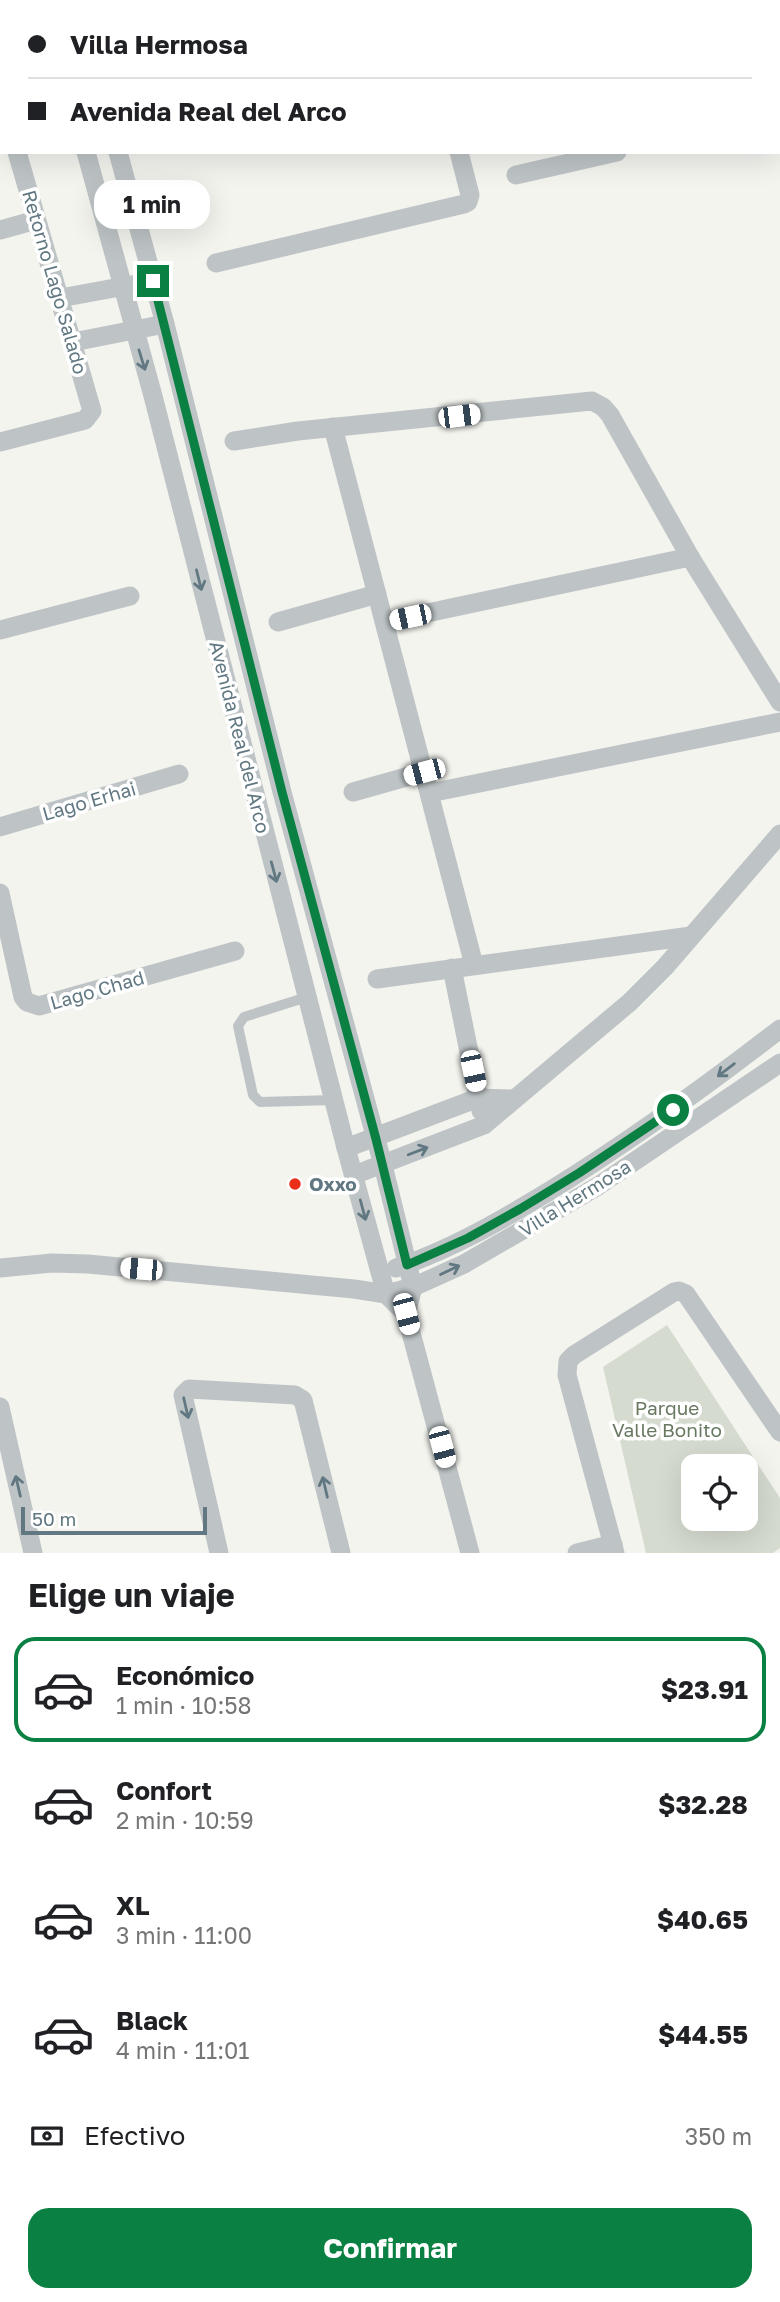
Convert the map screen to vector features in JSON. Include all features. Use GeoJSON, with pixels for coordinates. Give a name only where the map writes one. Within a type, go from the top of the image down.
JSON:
{"type":"FeatureCollection","features":[{"type":"Feature","properties":{"kind":"street","name":"Retorno Lago Salado"},"geometry":{"type":"LineString","coordinates":[[0,442],[85,420],[92,411],[18,154]]}},
{"type":"Feature","properties":{"kind":"street","name":"Avenida Real del Arco"},"geometry":{"type":"LineString","coordinates":[[87,154],[153,396],[255,798],[386,1294]]}},
{"type":"Feature","properties":{"kind":"street","name":"Avenida Real del Arco"},"geometry":{"type":"LineString","coordinates":[[119,154],[165,324],[282,792],[383,1165],[413,1287],[406,1314],[470,1553]]}},
{"type":"Feature","properties":{"kind":"street"},"geometry":{"type":"LineString","coordinates":[[216,263],[464,204],[470,195],[460,154]]}},
{"type":"Feature","properties":{"kind":"street"},"geometry":{"type":"LineString","coordinates":[[516,175],[608,154]]}},
{"type":"Feature","properties":{"kind":"street"},"geometry":{"type":"LineString","coordinates":[[0,230],[36,220]]}},
{"type":"Feature","properties":{"kind":"street"},"geometry":{"type":"LineString","coordinates":[[60,298],[153,281]]}},
{"type":"Feature","properties":{"kind":"street"},"geometry":{"type":"LineString","coordinates":[[73,342],[165,324]]}},
{"type":"Feature","properties":{"kind":"street"},"geometry":{"type":"LineString","coordinates":[[234,441],[333,427],[435,419],[592,401],[610,415],[690,557],[780,702]]}},
{"type":"Feature","properties":{"kind":"street"},"geometry":{"type":"LineString","coordinates":[[333,427],[474,965]]}},
{"type":"Feature","properties":{"kind":"street"},"geometry":{"type":"LineString","coordinates":[[385,622],[690,557]]}},
{"type":"Feature","properties":{"kind":"street"},"geometry":{"type":"LineString","coordinates":[[278,622],[377,594]]}},
{"type":"Feature","properties":{"kind":"street"},"geometry":{"type":"LineString","coordinates":[[0,630],[130,596]]}},
{"type":"Feature","properties":{"kind":"street"},"geometry":{"type":"LineString","coordinates":[[430,793],[780,722]]}},
{"type":"Feature","properties":{"kind":"street"},"geometry":{"type":"LineString","coordinates":[[353,792],[424,772]]}},
{"type":"Feature","properties":{"kind":"street","name":"Lago Erhai"},"geometry":{"type":"LineString","coordinates":[[0,827],[179,774]]}},
{"type":"Feature","properties":{"kind":"street"},"geometry":{"type":"LineString","coordinates":[[255,798],[282,792]]}},
{"type":"Feature","properties":{"kind":"street"},"geometry":{"type":"LineString","coordinates":[[354,1175],[484,1125],[630,1003],[665,967],[780,834]]}},
{"type":"Feature","properties":{"kind":"street","name":"Lago Chad"},"geometry":{"type":"LineString","coordinates":[[0,893],[23,997],[32,1006],[235,951]]}},
{"type":"Feature","properties":{"kind":"street"},"geometry":{"type":"LineString","coordinates":[[377,979],[691,936]]}},
{"type":"Feature","properties":{"kind":"street"},"geometry":{"type":"LineString","coordinates":[[452,968],[484,1125]]}},
{"type":"Feature","properties":{"kind":"street","name":"Villa Hermosa"},"geometry":{"type":"LineString","coordinates":[[354,1289],[381,1274],[468,1238],[579,1173],[653,1124],[780,1029]]}},
{"type":"Feature","properties":{"kind":"street","name":"Villa Hermosa"},"geometry":{"type":"LineString","coordinates":[[0,1268],[52,1263],[88,1264],[386,1294],[413,1287],[464,1264],[598,1186],[780,1063]]}},
{"type":"Feature","properties":{"kind":"street"},"geometry":{"type":"LineString","coordinates":[[346,1148],[376,1139],[478,1098],[514,1099]]}},
{"type":"Feature","properties":{"kind":"street"},"geometry":{"type":"LineString","coordinates":[[577,1553],[614,1548],[567,1375],[568,1362],[574,1355],[674,1292],[687,1294],[780,1432]]}},
{"type":"Feature","properties":{"kind":"street"},"geometry":{"type":"LineString","coordinates":[[386,1294],[406,1314]]}},
{"type":"Feature","properties":{"kind":"street"},"geometry":{"type":"LineString","coordinates":[[219,1553],[183,1395],[189,1389],[295,1395],[303,1400],[341,1553]]}},
{"type":"Feature","properties":{"kind":"street"},"geometry":{"type":"LineString","coordinates":[[0,1407],[33,1553]]}},
{"type":"Feature","properties":{"kind":"lane"},"geometry":{"type":"LineString","coordinates":[[307,997],[244,1017],[238,1026],[253,1095],[260,1102],[334,1100]]}},
{"type":"Feature","properties":{"kind":"green space","name":"Parque Valle Bonito"},"geometry":{"type":"Polygon","coordinates":[[[667,1325],[751,1454],[681,1454],[681,1531],[758,1531],[758,1464],[780,1498],[780,1548],[773,1553],[646,1553],[603,1367],[667,1325]]]}},
{"type":"Feature","properties":{"kind":"place","name":"Oxxo"},"geometry":{"type":"Point","coordinates":[295,1184]}},
{"type":"Feature","properties":{"kind":"route"},"geometry":{"type":"LineString","coordinates":[[153,281],[282,792],[376,1139],[407,1265],[468,1238],[520,1209],[673,1110]]}}]}
